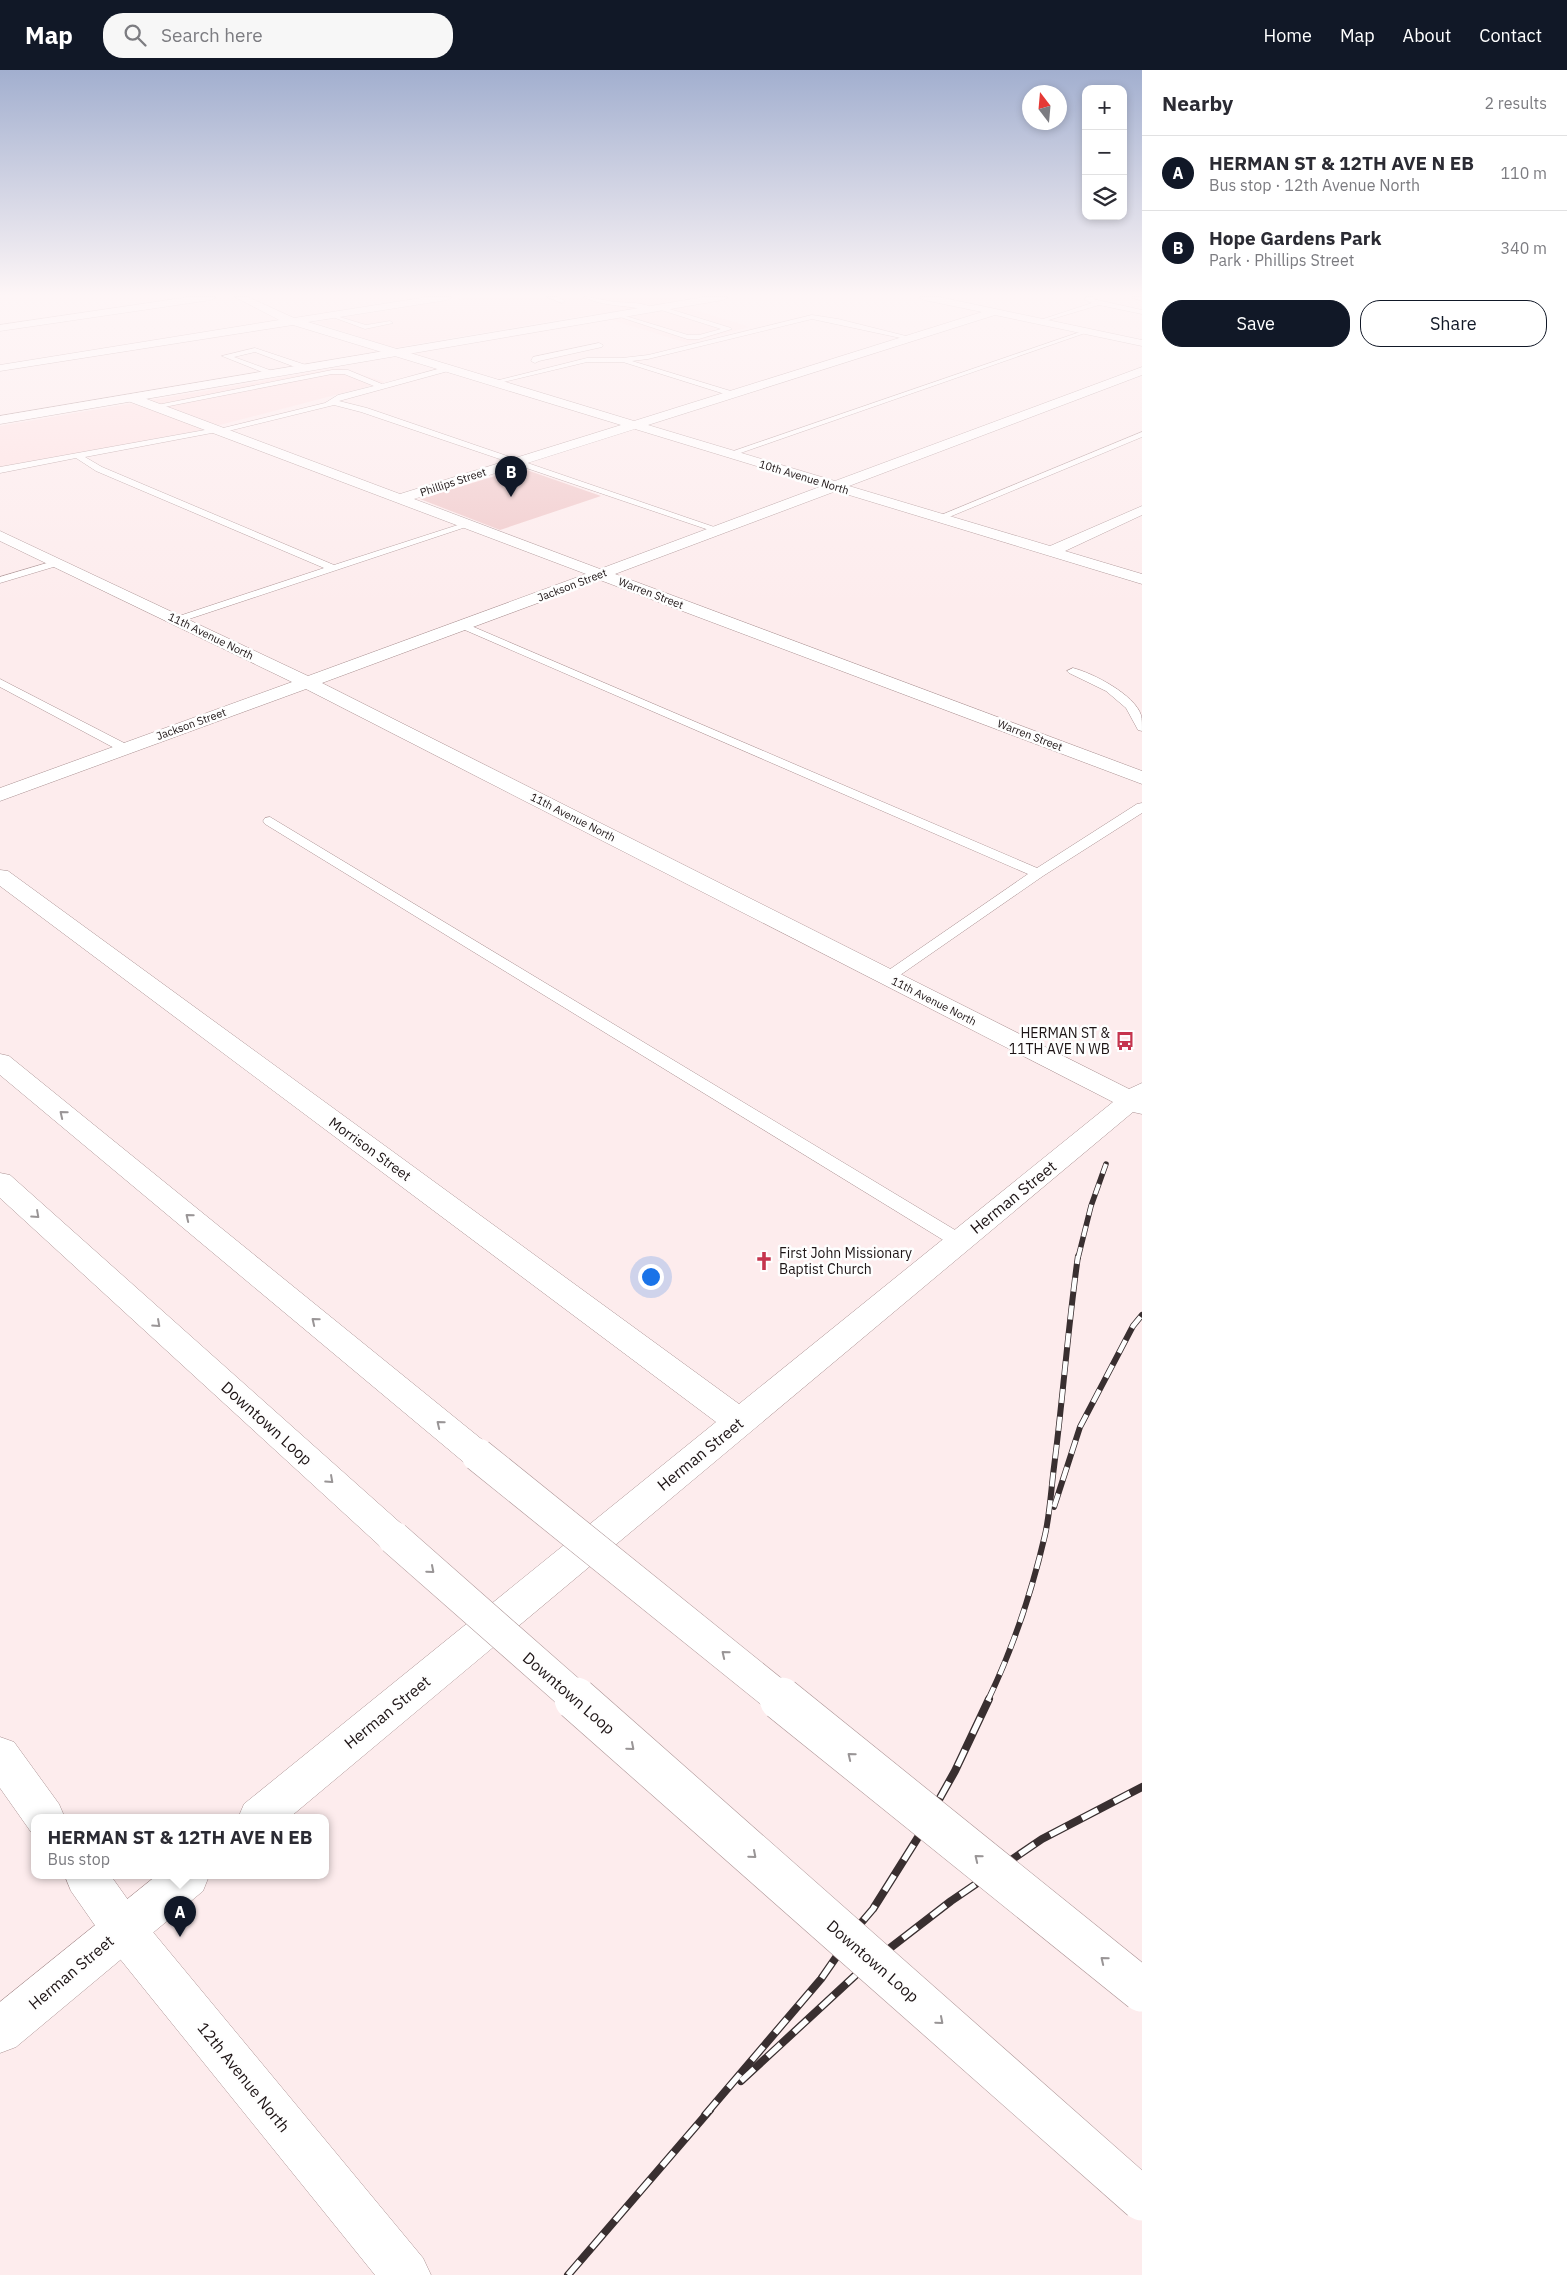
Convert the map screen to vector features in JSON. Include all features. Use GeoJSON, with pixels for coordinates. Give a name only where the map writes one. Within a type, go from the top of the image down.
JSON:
{"type":"FeatureCollection","features":[{"type":"Feature","properties":{"kind":"main road"},"geometry":{"type":"LineString","coordinates":[[3,417],[119,400]]}},
{"type":"Feature","properties":{"kind":"main road","name":"Warren Street"},"geometry":{"type":"LineString","coordinates":[[137,400],[1142,778]]}},
{"type":"Feature","properties":{"kind":"main road","name":"10th Avenue North"},"geometry":{"type":"LineString","coordinates":[[555,400],[1142,580]]}},
{"type":"Feature","properties":{"kind":"main road","name":"Phillips Street"},"geometry":{"type":"LineString","coordinates":[[399,499],[712,400]]}},
{"type":"Feature","properties":{"kind":"main road","name":"Jackson Street"},"geometry":{"type":"LineString","coordinates":[[0,795],[601,574],[1065,400]]}},
{"type":"Feature","properties":{"kind":"main road"},"geometry":{"type":"LineString","coordinates":[[1049,552],[1142,510]]}},
{"type":"Feature","properties":{"kind":"main road","name":"11th Avenue North"},"geometry":{"type":"LineString","coordinates":[[0,535],[307,682],[888,978],[1138,1099]]}},
{"type":"Feature","properties":{"kind":"main road","name":"Morrison Street"},"geometry":{"type":"LineString","coordinates":[[0,876],[740,1422]]}},
{"type":"Feature","properties":{"kind":"main road"},"geometry":{"type":"LineString","coordinates":[[0,1062],[478,1455],[1142,1990]]}},
{"type":"Feature","properties":{"kind":"main road","name":"Herman Street"},"geometry":{"type":"LineString","coordinates":[[263,1814],[959,1241],[1138,1099]]}},
{"type":"Feature","properties":{"kind":"main road","name":"Downtown Loop"},"geometry":{"type":"LineString","coordinates":[[0,1182],[394,1538],[1142,2199]]}},
{"type":"Feature","properties":{"kind":"main road"},"geometry":{"type":"LineString","coordinates":[[0,1755],[42,1814]]}},
{"type":"Feature","properties":{"kind":"main road","name":"12th Avenue North"},"geometry":{"type":"LineString","coordinates":[[88,1879],[123,1928],[406,2275]]}},
{"type":"Feature","properties":{"kind":"main road","name":"Herman Street"},"geometry":{"type":"LineString","coordinates":[[0,2031],[184,1879]]}},
{"type":"Feature","properties":{"kind":"lane"},"geometry":{"type":"LineString","coordinates":[[156,407],[181,400]]}},
{"type":"Feature","properties":{"kind":"lane"},"geometry":{"type":"LineString","coordinates":[[729,454],[887,400]]}},
{"type":"Feature","properties":{"kind":"lane"},"geometry":{"type":"LineString","coordinates":[[0,470],[218,431],[332,402],[364,410],[718,530]]}},
{"type":"Feature","properties":{"kind":"lane"},"geometry":{"type":"LineString","coordinates":[[939,518],[1142,434]]}},
{"type":"Feature","properties":{"kind":"lane"},"geometry":{"type":"LineString","coordinates":[[78,456],[99,469],[334,569]]}},
{"type":"Feature","properties":{"kind":"lane"},"geometry":{"type":"LineString","coordinates":[[177,620],[470,524]]}},
{"type":"Feature","properties":{"kind":"lane"},"geometry":{"type":"LineString","coordinates":[[0,580],[57,563]]}},
{"type":"Feature","properties":{"kind":"lane"},"geometry":{"type":"LineString","coordinates":[[462,625],[1038,873]]}},
{"type":"Feature","properties":{"kind":"lane"},"geometry":{"type":"LineString","coordinates":[[1073,671],[1110,689],[1131,706],[1139,715],[1142,727]]}},
{"type":"Feature","properties":{"kind":"lane"},"geometry":{"type":"LineString","coordinates":[[0,682],[124,748]]}},
{"type":"Feature","properties":{"kind":"lane"},"geometry":{"type":"LineString","coordinates":[[888,978],[1038,873],[1142,807]]}},
{"type":"Feature","properties":{"kind":"lane"},"geometry":{"type":"LineString","coordinates":[[270,821],[959,1241]]}},
{"type":"Feature","properties":{"kind":"shaded area"},"geometry":{"type":"Polygon","coordinates":[[[153,400],[316,400],[197,431],[0,468],[0,426],[153,400]]]}},
{"type":"Feature","properties":{"kind":"shaded area"},"geometry":{"type":"Polygon","coordinates":[[[521,468],[601,496],[500,530],[420,499],[521,468]]]}},
{"type":"Feature","properties":{"kind":"railway"},"geometry":{"type":"LineString","coordinates":[[1078,1258],[1091,1206],[1106,1164]]}},
{"type":"Feature","properties":{"kind":"railway"},"geometry":{"type":"LineString","coordinates":[[988,1700],[1006,1660],[1021,1619],[1047,1527],[1078,1256]]}},
{"type":"Feature","properties":{"kind":"railway"},"geometry":{"type":"LineString","coordinates":[[1054,1507],[1080,1427],[1133,1326],[1142,1315]]}},
{"type":"Feature","properties":{"kind":"railway"},"geometry":{"type":"LineString","coordinates":[[705,2115],[821,1979],[855,1930],[873,1909],[917,1839],[955,1771],[989,1699]]}},
{"type":"Feature","properties":{"kind":"railway"},"geometry":{"type":"LineString","coordinates":[[741,2081],[859,1972],[951,1901],[1042,1839],[1142,1787]]}},
{"type":"Feature","properties":{"kind":"railway"},"geometry":{"type":"LineString","coordinates":[[568,2275],[710,2110]]}},
{"type":"Feature","properties":{"kind":"place","name":"Hope Gardens Park"},"geometry":{"type":"Point","coordinates":[511,497]}},
{"type":"Feature","properties":{"kind":"place","name":"HERMAN ST & 11TH AVE N WB"},"geometry":{"type":"Point","coordinates":[1125,1041]}},
{"type":"Feature","properties":{"kind":"place","name":"First John Missionary Baptist Church"},"geometry":{"type":"Point","coordinates":[764,1261]}},
{"type":"Feature","properties":{"kind":"place","name":"HERMAN ST & 12TH AVE N EB"},"geometry":{"type":"Point","coordinates":[180,1937]}}]}
